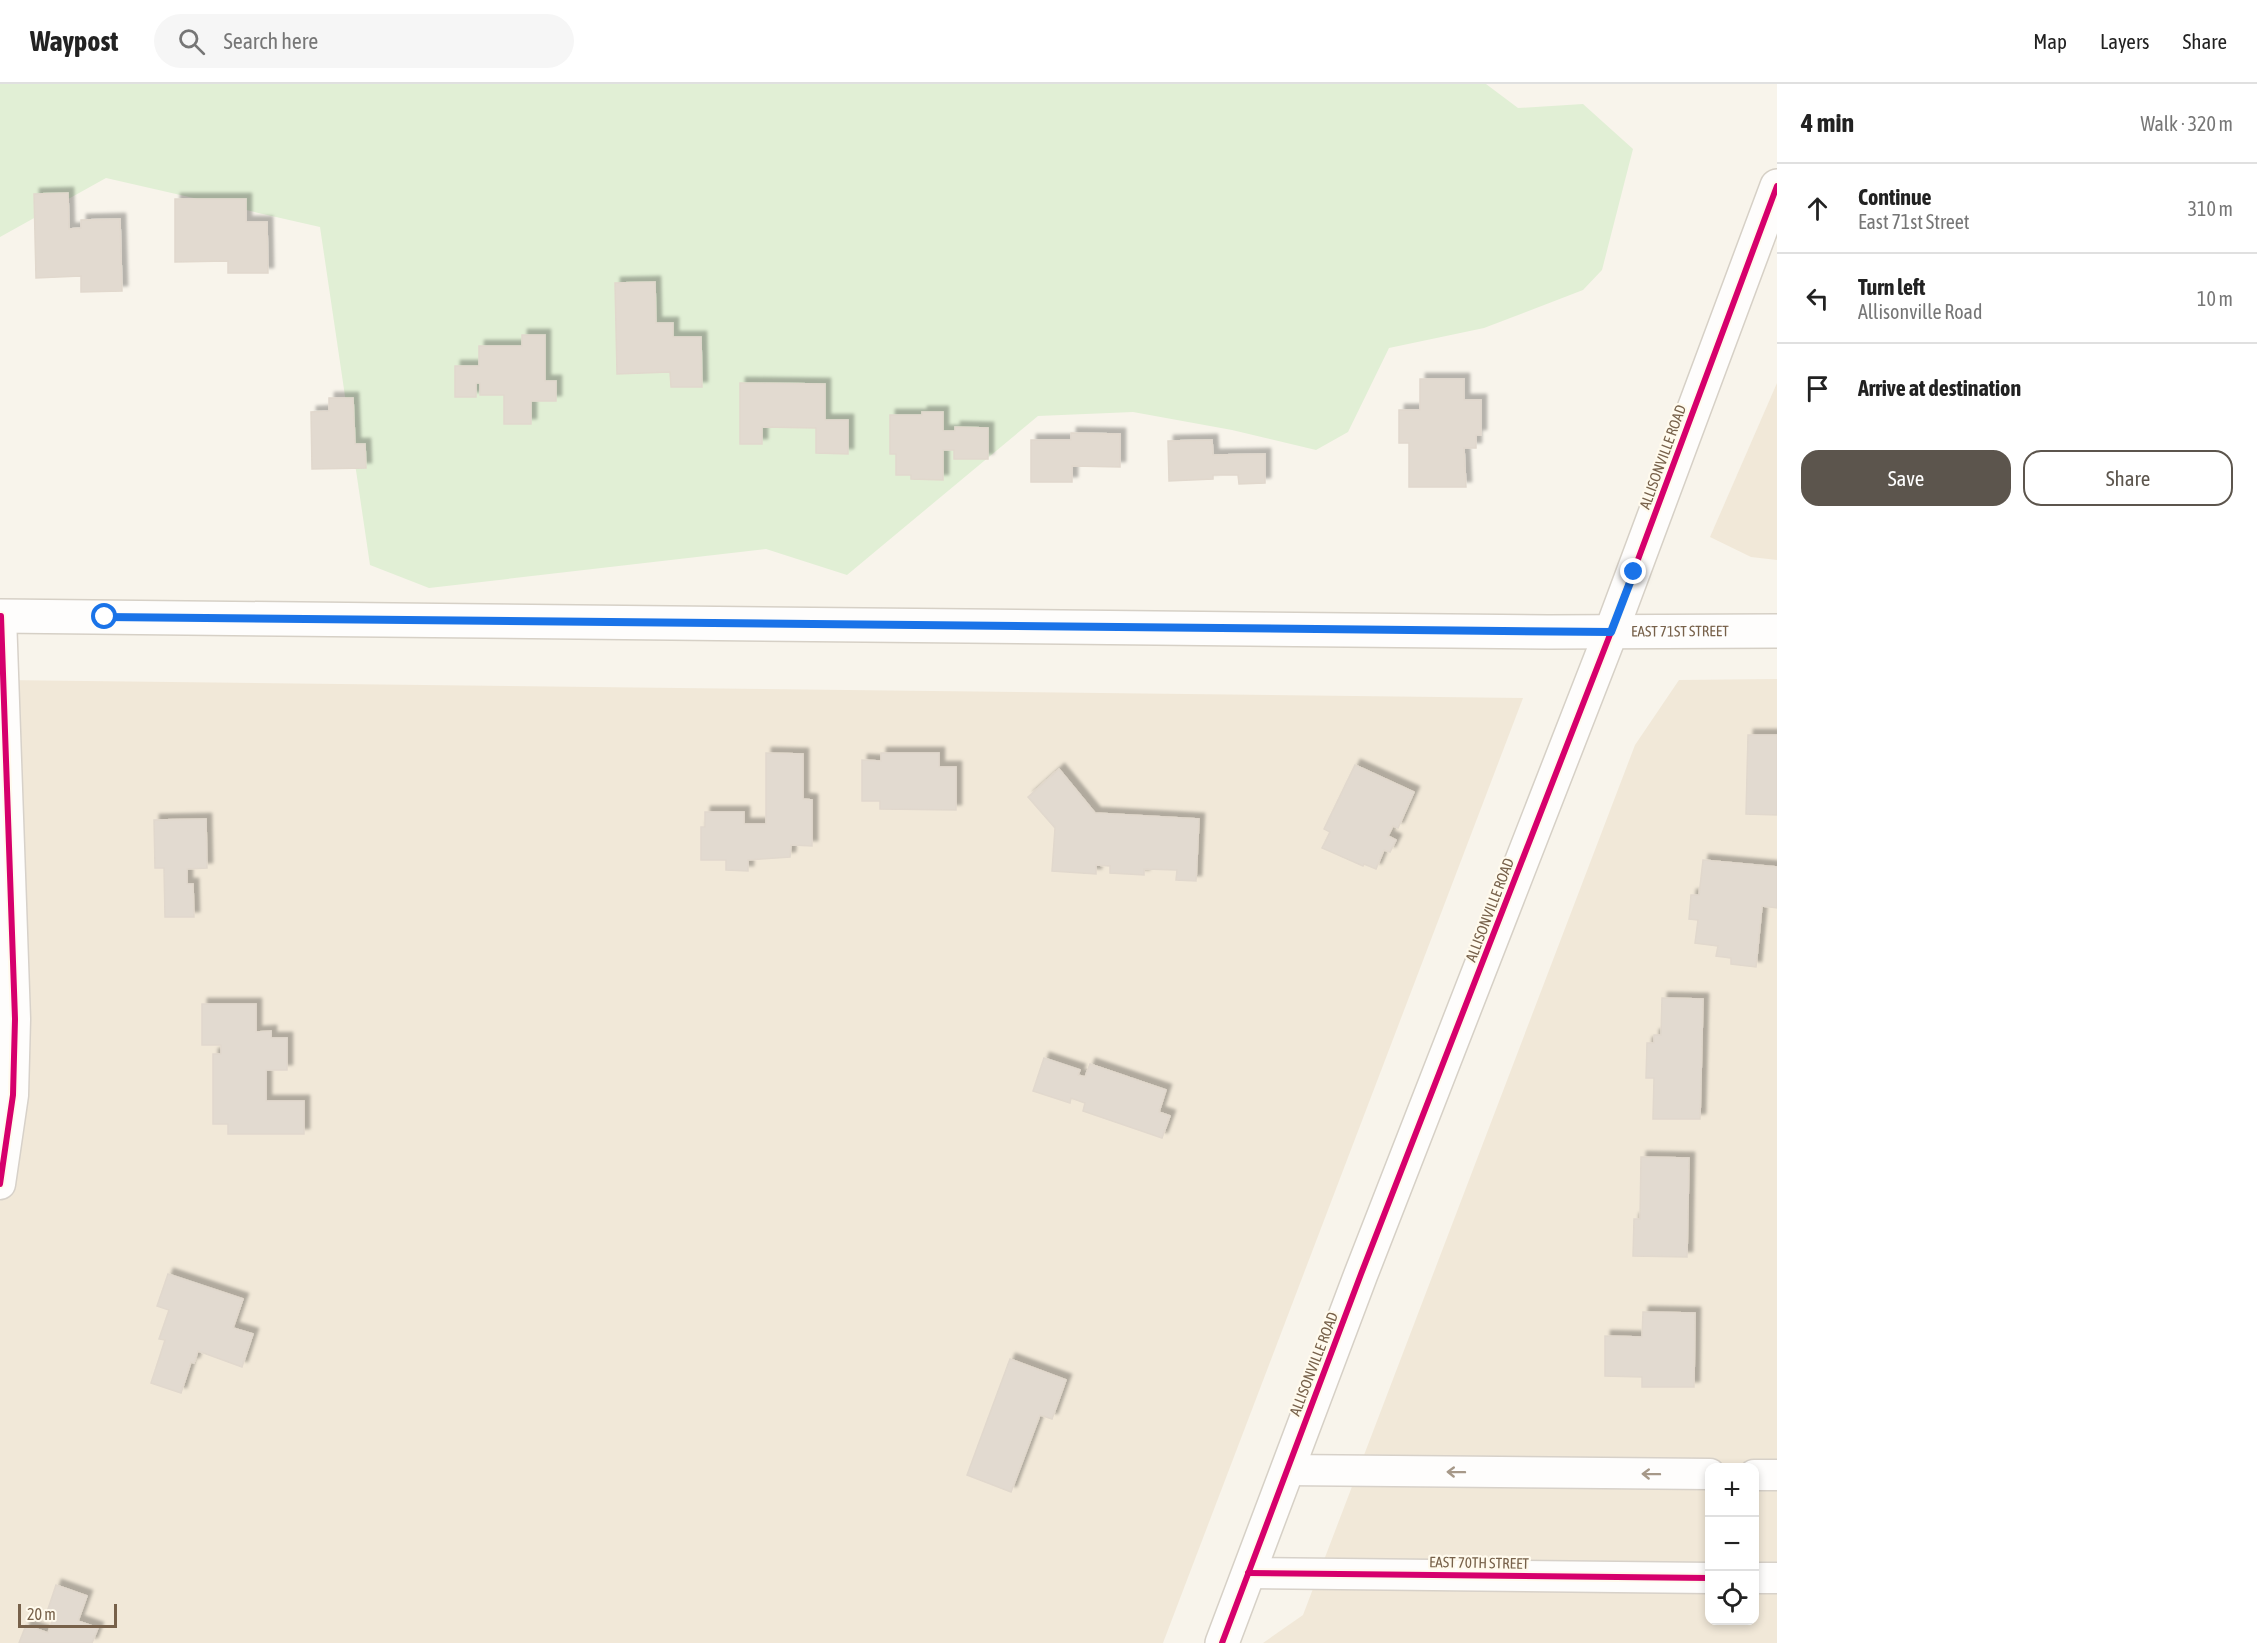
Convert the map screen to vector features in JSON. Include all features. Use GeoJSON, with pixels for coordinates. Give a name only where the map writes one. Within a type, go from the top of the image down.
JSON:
{"type":"FeatureCollection","features":[{"type":"Feature","properties":{"kind":"main road","name":"ALLISONVILLE ROAD"},"geometry":{"type":"LineString","coordinates":[[1222,1643],[1611,632],[1777,186]]}},
{"type":"Feature","properties":{"kind":"main road","name":"EAST 71ST STREET"},"geometry":{"type":"LineString","coordinates":[[0,616],[1777,632]]}},
{"type":"Feature","properties":{"kind":"street"},"geometry":{"type":"LineString","coordinates":[[0,616],[15,1019],[13,1095],[0,1184]]}},
{"type":"Feature","properties":{"kind":"street"},"geometry":{"type":"LineString","coordinates":[[1287,1470],[1705,1474]]}},
{"type":"Feature","properties":{"kind":"street"},"geometry":{"type":"LineString","coordinates":[[1759,1475],[1777,1475]]}},
{"type":"Feature","properties":{"kind":"street","name":"EAST 70TH STREET"},"geometry":{"type":"LineString","coordinates":[[1248,1573],[1705,1578]]}},
{"type":"Feature","properties":{"kind":"street"},"geometry":{"type":"LineString","coordinates":[[1759,1578],[1777,1578]]}},
{"type":"Feature","properties":{"kind":"shaded area"},"geometry":{"type":"Polygon","coordinates":[[[1777,383],[1777,560],[1751,557],[1710,537],[1777,383]]]}},
{"type":"Feature","properties":{"kind":"shaded area"},"geometry":{"type":"Polygon","coordinates":[[[1777,679],[1777,1643],[1263,1643],[1303,1615],[1635,745],[1679,680],[1777,679]]]}},
{"type":"Feature","properties":{"kind":"shaded area"},"geometry":{"type":"Polygon","coordinates":[[[0,680],[1523,698],[1163,1643],[0,1643],[0,680]]]}},
{"type":"Feature","properties":{"kind":"green space"},"geometry":{"type":"Polygon","coordinates":[[[0,84],[1486,84],[1518,108],[1583,104],[1633,149],[1602,270],[1583,290],[1484,328],[1389,348],[1348,432],[1316,450],[1232,430],[1133,412],[1038,416],[847,575],[766,549],[429,588],[370,565],[320,227],[106,178],[0,237],[0,84]]]}},
{"type":"Feature","properties":{"kind":"building"},"geometry":{"type":"Polygon","coordinates":[[[68,193],[69,229],[81,228],[81,220],[120,219],[122,291],[81,292],[81,276],[36,278],[34,194],[68,193]]]}},
{"type":"Feature","properties":{"kind":"building"},"geometry":{"type":"Polygon","coordinates":[[[175,199],[246,199],[246,222],[267,222],[268,273],[228,273],[228,261],[175,262],[175,199]]]}},
{"type":"Feature","properties":{"kind":"building"},"geometry":{"type":"Polygon","coordinates":[[[655,282],[656,323],[673,323],[673,337],[701,337],[702,387],[671,387],[670,372],[617,374],[615,283],[655,282]]]}},
{"type":"Feature","properties":{"kind":"building"},"geometry":{"type":"Polygon","coordinates":[[[522,335],[545,335],[545,381],[556,381],[556,401],[531,401],[531,424],[504,424],[504,395],[480,395],[480,383],[476,383],[476,397],[455,397],[455,366],[479,366],[479,346],[522,346],[522,335]]]}},
{"type":"Feature","properties":{"kind":"building"},"geometry":{"type":"Polygon","coordinates":[[[1420,379],[1464,379],[1464,400],[1481,400],[1481,435],[1476,435],[1476,448],[1464,448],[1466,487],[1409,487],[1409,443],[1399,443],[1399,410],[1420,410],[1420,379]]]}},
{"type":"Feature","properties":{"kind":"building"},"geometry":{"type":"Polygon","coordinates":[[[740,383],[825,384],[825,420],[848,420],[848,454],[816,453],[816,428],[762,427],[762,444],[740,444],[740,383]]]}},
{"type":"Feature","properties":{"kind":"building"},"geometry":{"type":"Polygon","coordinates":[[[329,398],[353,398],[355,444],[365,444],[366,468],[312,469],[311,412],[329,411],[329,398]]]}},
{"type":"Feature","properties":{"kind":"building"},"geometry":{"type":"Polygon","coordinates":[[[922,412],[943,412],[943,431],[955,431],[955,427],[988,428],[988,459],[954,459],[954,450],[943,450],[943,480],[911,479],[911,475],[896,475],[896,454],[890,454],[890,415],[922,415],[922,412]]]}},
{"type":"Feature","properties":{"kind":"building"},"geometry":{"type":"Polygon","coordinates":[[[1071,433],[1120,434],[1120,467],[1072,466],[1072,482],[1031,482],[1031,440],[1071,440],[1071,433]]]}},
{"type":"Feature","properties":{"kind":"building"},"geometry":{"type":"Polygon","coordinates":[[[1212,440],[1213,455],[1265,454],[1265,483],[1239,484],[1238,475],[1213,475],[1213,479],[1169,481],[1168,441],[1212,440]]]}},
{"type":"Feature","properties":{"kind":"building"},"geometry":{"type":"Polygon","coordinates":[[[1748,735],[1777,735],[1777,815],[1746,814],[1748,735]]]}},
{"type":"Feature","properties":{"kind":"building"},"geometry":{"type":"Polygon","coordinates":[[[766,753],[803,754],[803,799],[812,800],[812,846],[791,845],[790,857],[748,860],[748,871],[726,870],[726,860],[701,860],[701,827],[705,827],[705,812],[744,812],[744,824],[766,824],[766,753]]]}},
{"type":"Feature","properties":{"kind":"building"},"geometry":{"type":"Polygon","coordinates":[[[881,753],[939,753],[939,767],[956,767],[956,810],[880,809],[880,801],[862,801],[862,760],[881,761],[881,753]]]}},
{"type":"Feature","properties":{"kind":"building"},"geometry":{"type":"Polygon","coordinates":[[[1355,765],[1414,792],[1398,828],[1393,826],[1388,836],[1396,840],[1390,852],[1384,850],[1376,869],[1364,864],[1363,866],[1322,848],[1330,832],[1324,829],[1355,765]]]}},
{"type":"Feature","properties":{"kind":"building"},"geometry":{"type":"Polygon","coordinates":[[[1059,769],[1095,813],[1199,819],[1196,881],[1176,880],[1177,870],[1144,869],[1144,875],[1110,873],[1110,866],[1096,865],[1096,874],[1052,871],[1055,828],[1028,797],[1059,769]]]}},
{"type":"Feature","properties":{"kind":"building"},"geometry":{"type":"Polygon","coordinates":[[[206,819],[207,868],[187,869],[187,884],[193,884],[194,917],[165,917],[164,868],[155,868],[154,820],[206,819]]]}},
{"type":"Feature","properties":{"kind":"building"},"geometry":{"type":"Polygon","coordinates":[[[1703,860],[1777,867],[1777,908],[1762,906],[1756,967],[1731,964],[1731,958],[1716,956],[1718,946],[1695,943],[1698,920],[1689,919],[1691,895],[1699,895],[1703,860]]]}},
{"type":"Feature","properties":{"kind":"building"},"geometry":{"type":"Polygon","coordinates":[[[1662,998],[1703,999],[1700,1119],[1653,1119],[1654,1078],[1646,1078],[1647,1043],[1654,1043],[1654,1035],[1661,1035],[1662,998]]]}},
{"type":"Feature","properties":{"kind":"building"},"geometry":{"type":"Polygon","coordinates":[[[202,1004],[256,1004],[256,1032],[271,1031],[271,1038],[287,1038],[287,1070],[266,1070],[266,1101],[304,1101],[304,1134],[228,1134],[228,1124],[213,1124],[213,1054],[221,1054],[221,1045],[202,1045],[202,1004]]]}},
{"type":"Feature","properties":{"kind":"building"},"geometry":{"type":"Polygon","coordinates":[[[1044,1058],[1080,1070],[1078,1075],[1085,1077],[1090,1064],[1166,1090],[1159,1112],[1170,1116],[1162,1138],[1083,1111],[1085,1103],[1071,1098],[1070,1103],[1033,1091],[1044,1058]]]}},
{"type":"Feature","properties":{"kind":"building"},"geometry":{"type":"Polygon","coordinates":[[[1641,1157],[1689,1158],[1687,1257],[1633,1256],[1634,1219],[1640,1219],[1641,1157]]]}},
{"type":"Feature","properties":{"kind":"building"},"geometry":{"type":"Polygon","coordinates":[[[168,1274],[243,1299],[233,1328],[253,1334],[242,1367],[198,1351],[194,1363],[191,1362],[181,1393],[151,1383],[165,1340],[159,1339],[169,1310],[157,1306],[168,1274]]]}},
{"type":"Feature","properties":{"kind":"building"},"geometry":{"type":"Polygon","coordinates":[[[1643,1312],[1695,1313],[1694,1387],[1642,1387],[1642,1377],[1605,1376],[1605,1336],[1642,1337],[1643,1312]]]}},
{"type":"Feature","properties":{"kind":"building"},"geometry":{"type":"Polygon","coordinates":[[[1010,1359],[1066,1380],[1052,1419],[1040,1415],[1011,1492],[967,1475],[1010,1359]]]}},
{"type":"Feature","properties":{"kind":"building"},"geometry":{"type":"Polygon","coordinates":[[[56,1585],[87,1596],[78,1621],[98,1628],[92,1643],[19,1643],[26,1625],[48,1633],[53,1618],[46,1615],[56,1585]]]}},
{"type":"Feature","properties":{"kind":"cycle path"},"geometry":{"type":"LineString","coordinates":[[1222,1643],[1361,1274],[1611,632],[1777,186]]}},
{"type":"Feature","properties":{"kind":"cycle path"},"geometry":{"type":"LineString","coordinates":[[0,1184],[13,1095],[15,1019],[1,616]]}},
{"type":"Feature","properties":{"kind":"cycle path"},"geometry":{"type":"LineString","coordinates":[[1248,1573],[1705,1578]]}},
{"type":"Feature","properties":{"kind":"route"},"geometry":{"type":"LineString","coordinates":[[105,617],[1611,632],[1634,572]]}}]}
